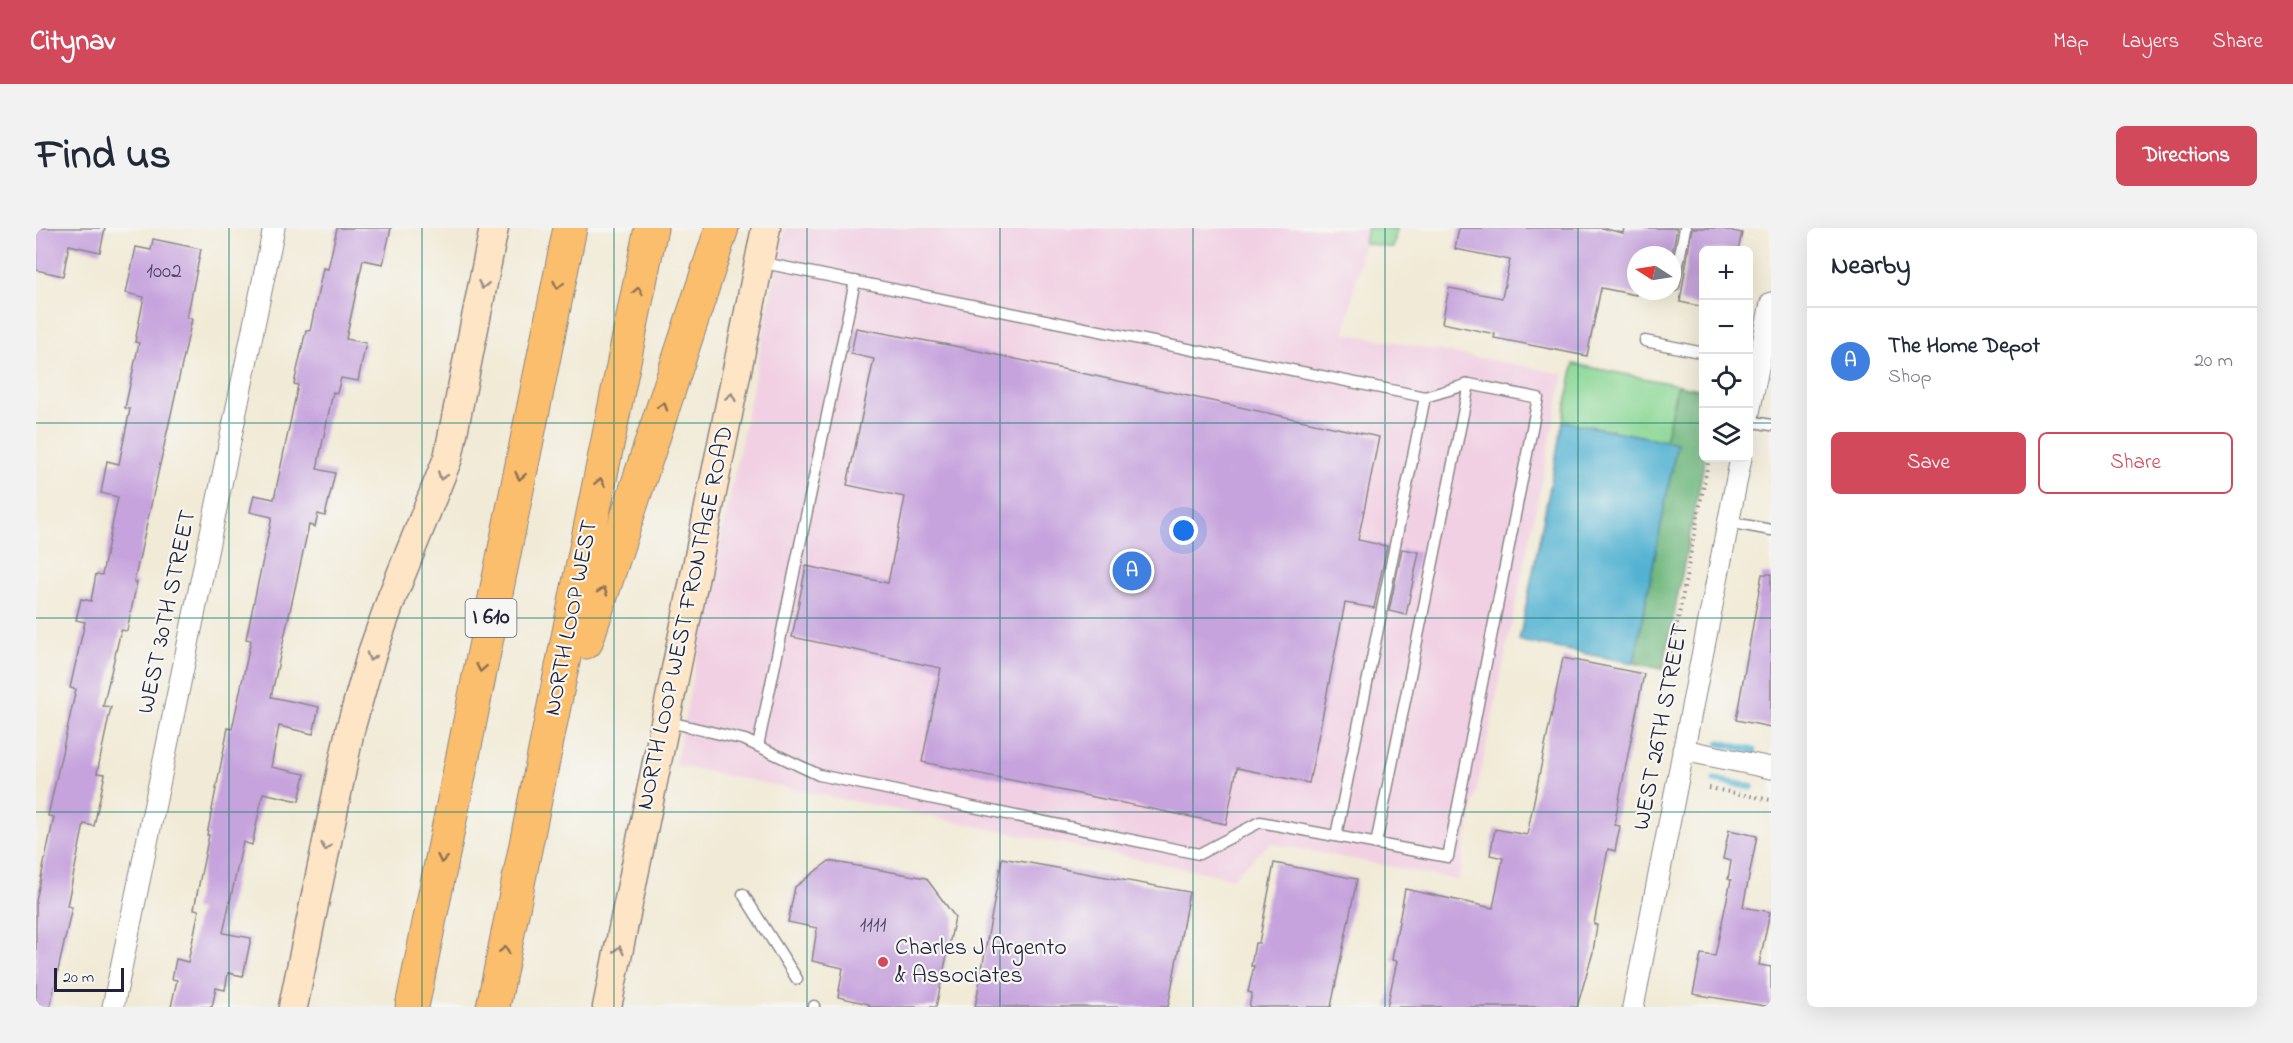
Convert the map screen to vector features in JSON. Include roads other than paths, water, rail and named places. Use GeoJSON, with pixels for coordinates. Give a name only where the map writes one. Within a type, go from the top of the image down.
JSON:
{"type":"FeatureCollection","features":[{"type":"Feature","properties":{"kind":"highway","name":"I 610"},"geometry":{"type":"LineString","coordinates":[[412,1007],[570,228]]}},
{"type":"Feature","properties":{"kind":"highway","name":"NORTH LOOP WEST"},"geometry":{"type":"LineString","coordinates":[[493,1007],[651,228]]}},
{"type":"Feature","properties":{"kind":"highway"},"geometry":{"type":"LineString","coordinates":[[538,787],[722,228]]}},
{"type":"Feature","properties":{"kind":"main road"},"geometry":{"type":"LineString","coordinates":[[293,1007],[350,730],[371,657],[392,597],[448,458],[494,228]]}},
{"type":"Feature","properties":{"kind":"main road","name":"NORTH LOOP WEST FRONTAGE ROAD"},"geometry":{"type":"LineString","coordinates":[[607,1007],[766,228]]}},
{"type":"Feature","properties":{"kind":"street","name":"WEST 30TH STREET"},"geometry":{"type":"LineString","coordinates":[[113,1007],[274,228]]}},
{"type":"Feature","properties":{"kind":"street"},"geometry":{"type":"LineString","coordinates":[[1750,408],[1754,362],[1770,316]]}},
{"type":"Feature","properties":{"kind":"street","name":"WEST 26TH STREET"},"geometry":{"type":"LineString","coordinates":[[1633,1007],[1740,462]]}},
{"type":"Feature","properties":{"kind":"street"},"geometry":{"type":"LineString","coordinates":[[1683,750],[1771,768]]}},
{"type":"Feature","properties":{"kind":"lane"},"geometry":{"type":"LineString","coordinates":[[1681,249],[1685,228]]}},
{"type":"Feature","properties":{"kind":"lane"},"geometry":{"type":"LineString","coordinates":[[665,721],[745,740],[819,775],[1199,854],[1260,822],[1448,857],[1538,398],[1469,384],[1425,397],[759,262]]}},
{"type":"Feature","properties":{"kind":"lane"},"geometry":{"type":"LineString","coordinates":[[758,746],[855,281]]}},
{"type":"Feature","properties":{"kind":"lane"},"geometry":{"type":"LineString","coordinates":[[1645,341],[1699,352]]}},
{"type":"Feature","properties":{"kind":"lane"},"geometry":{"type":"LineString","coordinates":[[1376,843],[1469,384]]}},
{"type":"Feature","properties":{"kind":"lane"},"geometry":{"type":"LineString","coordinates":[[1336,836],[1425,397]]}},
{"type":"Feature","properties":{"kind":"lane"},"geometry":{"type":"LineString","coordinates":[[1753,420],[1771,425]]}},
{"type":"Feature","properties":{"kind":"lane"},"geometry":{"type":"LineString","coordinates":[[1728,522],[1771,531]]}},
{"type":"Feature","properties":{"kind":"lane"},"geometry":{"type":"LineString","coordinates":[[743,894],[797,979]]}},
{"type":"Feature","properties":{"kind":"water"},"geometry":{"type":"Polygon","coordinates":[[[1563,421],[1677,443],[1634,663],[1519,641],[1563,421]]]}},
{"type":"Feature","properties":{"kind":"waterway"},"geometry":{"type":"LineString","coordinates":[[1720,743],[1754,751]]}},
{"type":"Feature","properties":{"kind":"waterway"},"geometry":{"type":"LineString","coordinates":[[1715,780],[1751,787]]}},
{"type":"Feature","properties":{"kind":"place","name":"The Home Depot"},"geometry":{"type":"Point","coordinates":[1132,571]}},
{"type":"Feature","properties":{"kind":"place","name":"Charles J Argento & Associates"},"geometry":{"type":"Point","coordinates":[883,962]}}]}
